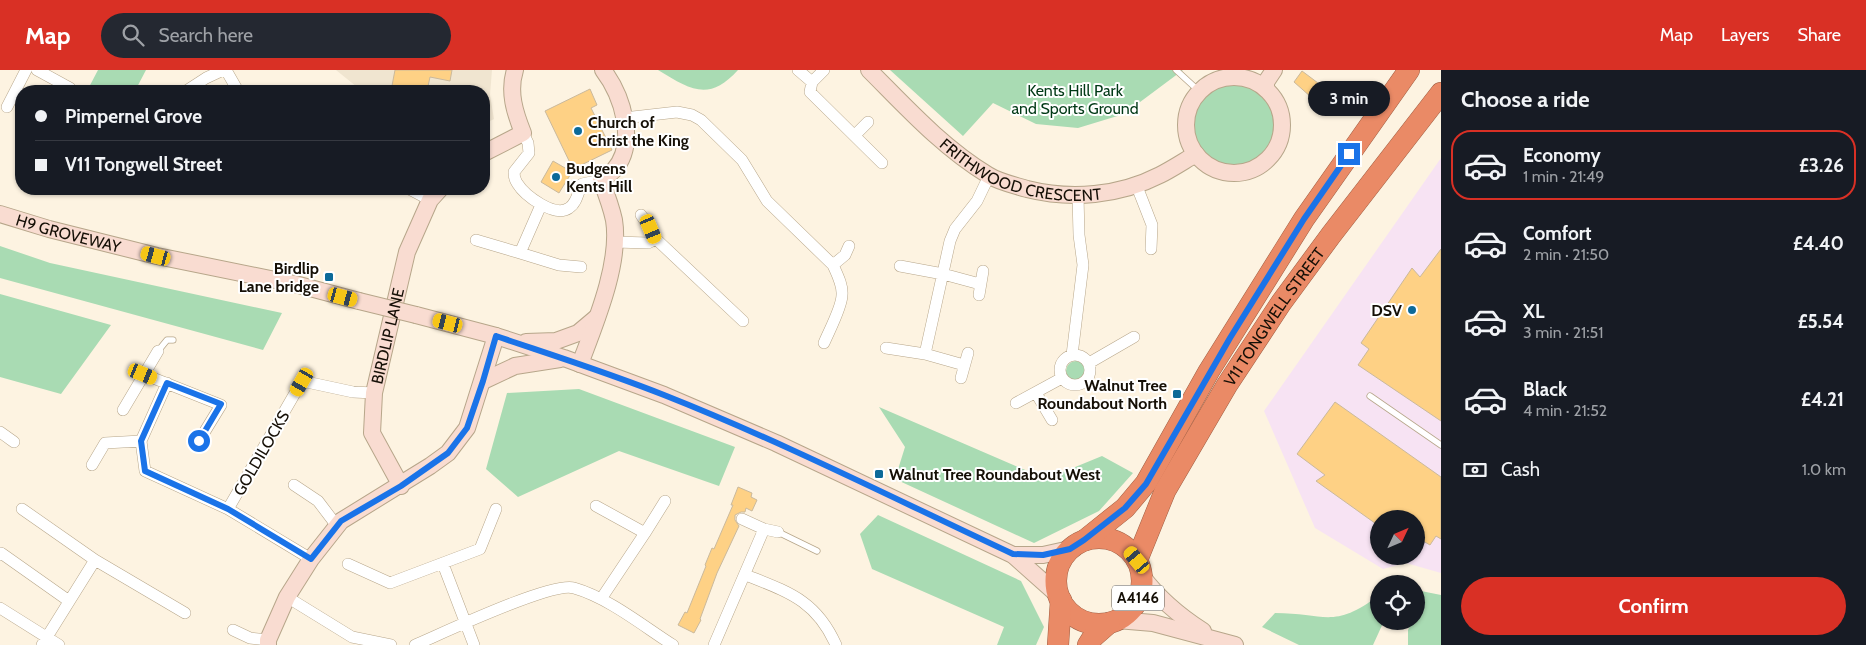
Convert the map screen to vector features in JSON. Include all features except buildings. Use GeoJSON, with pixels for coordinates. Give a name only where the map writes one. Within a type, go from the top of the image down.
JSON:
{"type":"FeatureCollection","features":[{"type":"Feature","properties":{"kind":"highway","name":"V11 TONGWELL STREET"},"geometry":{"type":"LineString","coordinates":[[1175,454],[1209,371],[1304,219],[1409,70]]}},
{"type":"Feature","properties":{"kind":"highway","name":"V11 TONGWELL STREET"},"geometry":{"type":"LineString","coordinates":[[1139,568],[1156,487],[1175,454],[1227,385],[1281,303],[1331,234],[1441,93]]}},
{"type":"Feature","properties":{"kind":"highway","name":"V11 TONGWELL STREET"},"geometry":{"type":"LineString","coordinates":[[1077,544],[1156,487]]}},
{"type":"Feature","properties":{"kind":"highway"},"geometry":{"type":"LineString","coordinates":[[1077,544],[1100,538],[1114,541],[1127,548],[1139,568]]}},
{"type":"Feature","properties":{"kind":"highway","name":"A4146"},"geometry":{"type":"LineString","coordinates":[[1058,645],[1060,598],[1056,579],[1060,563],[1077,544]]}},
{"type":"Feature","properties":{"kind":"highway","name":"A4146"},"geometry":{"type":"LineString","coordinates":[[1088,645],[1093,637],[1128,613],[1136,602],[1141,589],[1139,568]]}},
{"type":"Feature","properties":{"kind":"highway","name":"A4146"},"geometry":{"type":"LineString","coordinates":[[1060,598],[1073,615],[1090,623],[1113,622]]}},
{"type":"Feature","properties":{"kind":"street"},"geometry":{"type":"LineString","coordinates":[[18,85],[26,70]]}},
{"type":"Feature","properties":{"kind":"street"},"geometry":{"type":"LineString","coordinates":[[36,70],[64,85]]}},
{"type":"Feature","properties":{"kind":"street"},"geometry":{"type":"LineString","coordinates":[[195,85],[225,70],[234,85]]}},
{"type":"Feature","properties":{"kind":"street"},"geometry":{"type":"LineString","coordinates":[[515,70],[512,92],[515,113],[528,144],[529,153],[514,172],[516,182],[541,205],[561,211],[568,209],[575,202],[582,184],[601,180],[614,170],[621,158],[626,140],[624,118],[618,96],[603,70]]}},
{"type":"Feature","properties":{"kind":"street"},"geometry":{"type":"LineString","coordinates":[[798,70],[812,82]]}},
{"type":"Feature","properties":{"kind":"street"},"geometry":{"type":"LineString","coordinates":[[824,70],[812,82],[810,92],[882,163]]}},
{"type":"Feature","properties":{"kind":"street","name":"FRITHWOOD CRESCENT"},"geometry":{"type":"LineString","coordinates":[[868,70],[940,141],[989,176],[1044,193],[1078,196],[1109,192],[1159,175],[1196,154]]}},
{"type":"Feature","properties":{"kind":"street"},"geometry":{"type":"LineString","coordinates":[[1266,89],[1266,82],[1274,70]]}},
{"type":"Feature","properties":{"kind":"street"},"geometry":{"type":"LineString","coordinates":[[1228,78],[1240,78],[1255,82],[1266,89],[1276,102],[1282,117],[1282,133],[1277,148],[1267,161],[1253,170],[1238,173],[1222,172],[1207,165],[1196,154],[1189,142],[1187,129],[1188,115],[1192,103],[1200,92],[1213,83],[1228,78]]}},
{"type":"Feature","properties":{"kind":"street"},"geometry":{"type":"LineString","coordinates":[[7,107],[15,91]]}},
{"type":"Feature","properties":{"kind":"street"},"geometry":{"type":"LineString","coordinates":[[624,118],[678,112],[692,116],[701,120],[742,160],[767,201],[833,265],[838,276],[842,296],[834,322],[824,343]]}},
{"type":"Feature","properties":{"kind":"street"},"geometry":{"type":"LineString","coordinates":[[855,135],[868,122]]}},
{"type":"Feature","properties":{"kind":"street"},"geometry":{"type":"LineString","coordinates":[[490,150],[523,133]]}},
{"type":"Feature","properties":{"kind":"street"},"geometry":{"type":"LineString","coordinates":[[925,354],[952,235],[977,201],[989,176]]}},
{"type":"Feature","properties":{"kind":"street"},"geometry":{"type":"LineString","coordinates":[[580,364],[602,306],[615,242],[614,220],[601,180]]}},
{"type":"Feature","properties":{"kind":"street"},"geometry":{"type":"LineString","coordinates":[[1136,184],[1152,225],[1156,252],[1140,254]]}},
{"type":"Feature","properties":{"kind":"street","name":"BIRDLIP LANE"},"geometry":{"type":"LineString","coordinates":[[401,486],[372,433],[374,393],[407,252],[435,195]]}},
{"type":"Feature","properties":{"kind":"street"},"geometry":{"type":"LineString","coordinates":[[1072,356],[1083,266],[1079,235],[1078,196]]}},
{"type":"Feature","properties":{"kind":"street"},"geometry":{"type":"LineString","coordinates":[[520,253],[541,205]]}},
{"type":"Feature","properties":{"kind":"street","name":"H9 GROVEWAY"},"geometry":{"type":"LineString","coordinates":[[0,214],[49,229],[156,256],[295,284],[496,336],[564,358],[664,395],[776,443],[1013,554],[1060,598]]}},
{"type":"Feature","properties":{"kind":"street"},"geometry":{"type":"LineString","coordinates":[[641,215],[656,240],[712,290],[743,321]]}},
{"type":"Feature","properties":{"kind":"street"},"geometry":{"type":"LineString","coordinates":[[476,240],[559,266],[581,267]]}},
{"type":"Feature","properties":{"kind":"street"},"geometry":{"type":"LineString","coordinates":[[615,242],[648,243],[656,240]]}},
{"type":"Feature","properties":{"kind":"street"},"geometry":{"type":"LineString","coordinates":[[833,265],[845,254],[849,246]]}},
{"type":"Feature","properties":{"kind":"street"},"geometry":{"type":"LineString","coordinates":[[900,266],[942,274],[979,289],[983,271]]}},
{"type":"Feature","properties":{"kind":"street"},"geometry":{"type":"LineString","coordinates":[[514,342],[556,341],[578,333],[598,317]]}},
{"type":"Feature","properties":{"kind":"street"},"geometry":{"type":"LineString","coordinates":[[233,630],[250,638],[268,642],[287,597],[311,559],[341,521],[401,486],[448,453],[467,428],[496,336]]}},
{"type":"Feature","properties":{"kind":"street"},"geometry":{"type":"LineString","coordinates":[[1089,363],[1134,337]]}},
{"type":"Feature","properties":{"kind":"street"},"geometry":{"type":"LineString","coordinates":[[886,348],[925,354],[964,365]]}},
{"type":"Feature","properties":{"kind":"street"},"geometry":{"type":"LineString","coordinates":[[123,410],[158,351]]}},
{"type":"Feature","properties":{"kind":"street"},"geometry":{"type":"LineString","coordinates":[[961,378],[968,353]]}},
{"type":"Feature","properties":{"kind":"street"},"geometry":{"type":"LineString","coordinates":[[1072,356],[1082,356],[1089,363],[1090,377],[1083,384],[1074,386],[1065,382],[1060,374],[1062,364],[1068,357],[1072,356]]}},
{"type":"Feature","properties":{"kind":"street"},"geometry":{"type":"LineString","coordinates":[[483,381],[515,366],[564,358]]}},
{"type":"Feature","properties":{"kind":"street"},"geometry":{"type":"LineString","coordinates":[[143,374],[221,404],[199,441]]}},
{"type":"Feature","properties":{"kind":"street"},"geometry":{"type":"LineString","coordinates":[[1016,403],[1062,378]]}},
{"type":"Feature","properties":{"kind":"street","name":"GOLDILOCKS"},"geometry":{"type":"LineString","coordinates":[[228,509],[302,382],[353,392],[374,393]]}},
{"type":"Feature","properties":{"kind":"street"},"geometry":{"type":"LineString","coordinates":[[167,383],[141,441],[145,471],[228,509],[311,559]]}},
{"type":"Feature","properties":{"kind":"street"},"geometry":{"type":"LineString","coordinates":[[1036,392],[1052,420]]}},
{"type":"Feature","properties":{"kind":"street"},"geometry":{"type":"LineString","coordinates":[[0,432],[14,442]]}},
{"type":"Feature","properties":{"kind":"street"},"geometry":{"type":"LineString","coordinates":[[92,465],[105,443],[141,441]]}},
{"type":"Feature","properties":{"kind":"street"},"geometry":{"type":"LineString","coordinates":[[294,485],[318,501],[337,526]]}},
{"type":"Feature","properties":{"kind":"street"},"geometry":{"type":"LineString","coordinates":[[601,599],[665,501]]}},
{"type":"Feature","properties":{"kind":"street"},"geometry":{"type":"LineString","coordinates":[[596,506],[645,533]]}},
{"type":"Feature","properties":{"kind":"street"},"geometry":{"type":"LineString","coordinates":[[348,564],[390,583],[444,564],[480,549],[496,509]]}},
{"type":"Feature","properties":{"kind":"street"},"geometry":{"type":"LineString","coordinates":[[23,514],[185,613]]}},
{"type":"Feature","properties":{"kind":"street"},"geometry":{"type":"LineString","coordinates":[[742,519],[764,530],[778,532]]}},
{"type":"Feature","properties":{"kind":"street"},"geometry":{"type":"LineString","coordinates":[[714,645],[764,530]]}},
{"type":"Feature","properties":{"kind":"street","name":"H9 GROVEWAY"},"geometry":{"type":"LineString","coordinates":[[1013,554],[1043,555],[1077,544]]}},
{"type":"Feature","properties":{"kind":"street"},"geometry":{"type":"LineString","coordinates":[[0,553],[69,601]]}},
{"type":"Feature","properties":{"kind":"street"},"geometry":{"type":"LineString","coordinates":[[44,641],[96,560]]}},
{"type":"Feature","properties":{"kind":"street"},"geometry":{"type":"LineString","coordinates":[[444,564],[474,645]]}},
{"type":"Feature","properties":{"kind":"street"},"geometry":{"type":"LineString","coordinates":[[1139,568],[1162,601],[1179,616],[1214,638]]}},
{"type":"Feature","properties":{"kind":"street"},"geometry":{"type":"LineString","coordinates":[[746,575],[791,594],[808,604],[830,632],[836,645]]}},
{"type":"Feature","properties":{"kind":"street"},"geometry":{"type":"LineString","coordinates":[[414,645],[542,592],[572,587],[601,599],[668,644]]}},
{"type":"Feature","properties":{"kind":"street"},"geometry":{"type":"LineString","coordinates":[[287,597],[350,641],[391,645]]}},
{"type":"Feature","properties":{"kind":"street"},"geometry":{"type":"LineString","coordinates":[[0,608],[44,641],[59,645]]}},
{"type":"Feature","properties":{"kind":"street"},"geometry":{"type":"LineString","coordinates":[[1113,622],[1153,623],[1235,645]]}},
{"type":"Feature","properties":{"kind":"lane"},"geometry":{"type":"LineString","coordinates":[[1176,70],[1200,92]]}},
{"type":"Feature","properties":{"kind":"lane"},"geometry":{"type":"LineString","coordinates":[[158,351],[167,340],[173,340]]}},
{"type":"Feature","properties":{"kind":"lane"},"geometry":{"type":"LineString","coordinates":[[1370,396],[1441,445]]}},
{"type":"Feature","properties":{"kind":"lane"},"geometry":{"type":"LineString","coordinates":[[778,532],[817,551]]}},
{"type":"Feature","properties":{"kind":"shaded area"},"geometry":{"type":"Polygon","coordinates":[[[336,70],[492,70],[490,95],[490,85],[355,85],[336,70]]]}},
{"type":"Feature","properties":{"kind":"shaded area"},"geometry":{"type":"Polygon","coordinates":[[[490,95],[494,119],[490,121],[490,95]]]}},
{"type":"Feature","properties":{"kind":"shaded area"},"geometry":{"type":"Polygon","coordinates":[[[1441,158],[1441,573],[1413,565],[1425,565],[1425,510],[1370,510],[1370,561],[1315,528],[1264,411],[1441,158]]]}},
{"type":"Feature","properties":{"kind":"shaded area"},"geometry":{"type":"Polygon","coordinates":[[[1376,565],[1398,565],[1383,569],[1376,565]]]}},
{"type":"Feature","properties":{"kind":"green space"},"geometry":{"type":"Polygon","coordinates":[[[98,70],[146,70],[138,85],[90,85],[98,70]]]}},
{"type":"Feature","properties":{"kind":"green space"},"geometry":{"type":"Polygon","coordinates":[[[658,70],[738,70],[728,80],[718,86],[699,90],[680,83],[658,70]]]}},
{"type":"Feature","properties":{"kind":"green space","name":"Kents Hill Park and Sports Ground"},"geometry":{"type":"Polygon","coordinates":[[[890,70],[1183,70],[1124,114],[1078,128],[1036,124],[993,103],[963,136],[890,70]]]}},
{"type":"Feature","properties":{"kind":"green space"},"geometry":{"type":"Polygon","coordinates":[[[1234,84],[1250,87],[1263,96],[1272,109],[1275,125],[1272,141],[1263,154],[1250,163],[1234,166],[1218,163],[1205,154],[1196,141],[1193,125],[1196,109],[1205,96],[1218,87],[1234,84]]]}},
{"type":"Feature","properties":{"kind":"green space"},"geometry":{"type":"Polygon","coordinates":[[[0,246],[50,263],[282,313],[263,350],[0,278],[0,246]]]}},
{"type":"Feature","properties":{"kind":"green space"},"geometry":{"type":"Polygon","coordinates":[[[0,294],[111,325],[61,394],[0,377],[0,294]]]}},
{"type":"Feature","properties":{"kind":"green space"},"geometry":{"type":"Polygon","coordinates":[[[1072,361],[1080,361],[1086,367],[1086,375],[1080,381],[1072,381],[1066,375],[1066,367],[1072,361]]]}},
{"type":"Feature","properties":{"kind":"green space"},"geometry":{"type":"Polygon","coordinates":[[[579,389],[735,447],[719,486],[619,451],[518,497],[486,469],[507,393],[579,389]]]}},
{"type":"Feature","properties":{"kind":"green space"},"geometry":{"type":"Polygon","coordinates":[[[879,407],[1046,479],[1102,456],[1133,473],[1099,511],[1034,543],[895,479],[905,447],[879,407]]]}},
{"type":"Feature","properties":{"kind":"green space"},"geometry":{"type":"Polygon","coordinates":[[[878,515],[1021,581],[1044,627],[1036,645],[997,645],[1004,627],[872,569],[860,534],[878,515]]]}},
{"type":"Feature","properties":{"kind":"green space"},"geometry":{"type":"Polygon","coordinates":[[[1425,592],[1441,595],[1441,645],[1408,645],[1408,630],[1425,630],[1425,592]]]}},
{"type":"Feature","properties":{"kind":"green space"},"geometry":{"type":"Polygon","coordinates":[[[1370,602],[1370,630],[1380,630],[1373,645],[1299,645],[1262,627],[1275,613],[1329,617],[1351,613],[1370,602]]]}},
{"type":"Feature","properties":{"kind":"place","name":"Church of Christ the King"},"geometry":{"type":"Point","coordinates":[578,131]}},
{"type":"Feature","properties":{"kind":"place","name":"Budgens Kents Hill"},"geometry":{"type":"Point","coordinates":[556,177]}},
{"type":"Feature","properties":{"kind":"place","name":"Birdlip Lane bridge"},"geometry":{"type":"Point","coordinates":[329,277]}},
{"type":"Feature","properties":{"kind":"place","name":"DSV"},"geometry":{"type":"Point","coordinates":[1412,310]}},
{"type":"Feature","properties":{"kind":"place","name":"Walnut Tree Roundabout North"},"geometry":{"type":"Point","coordinates":[1177,394]}},
{"type":"Feature","properties":{"kind":"place","name":"Walnut Tree Roundabout West"},"geometry":{"type":"Point","coordinates":[879,474]}},
{"type":"Feature","properties":{"kind":"route"},"geometry":{"type":"LineString","coordinates":[[199,441],[221,404],[167,383],[141,441],[145,471],[228,509],[311,559],[341,521],[401,486],[448,453],[467,428],[496,336],[564,358],[664,395],[821,463],[1013,554],[1043,555],[1070,549],[1125,508],[1146,484],[1230,338],[1304,219],[1349,154]]}}]}
